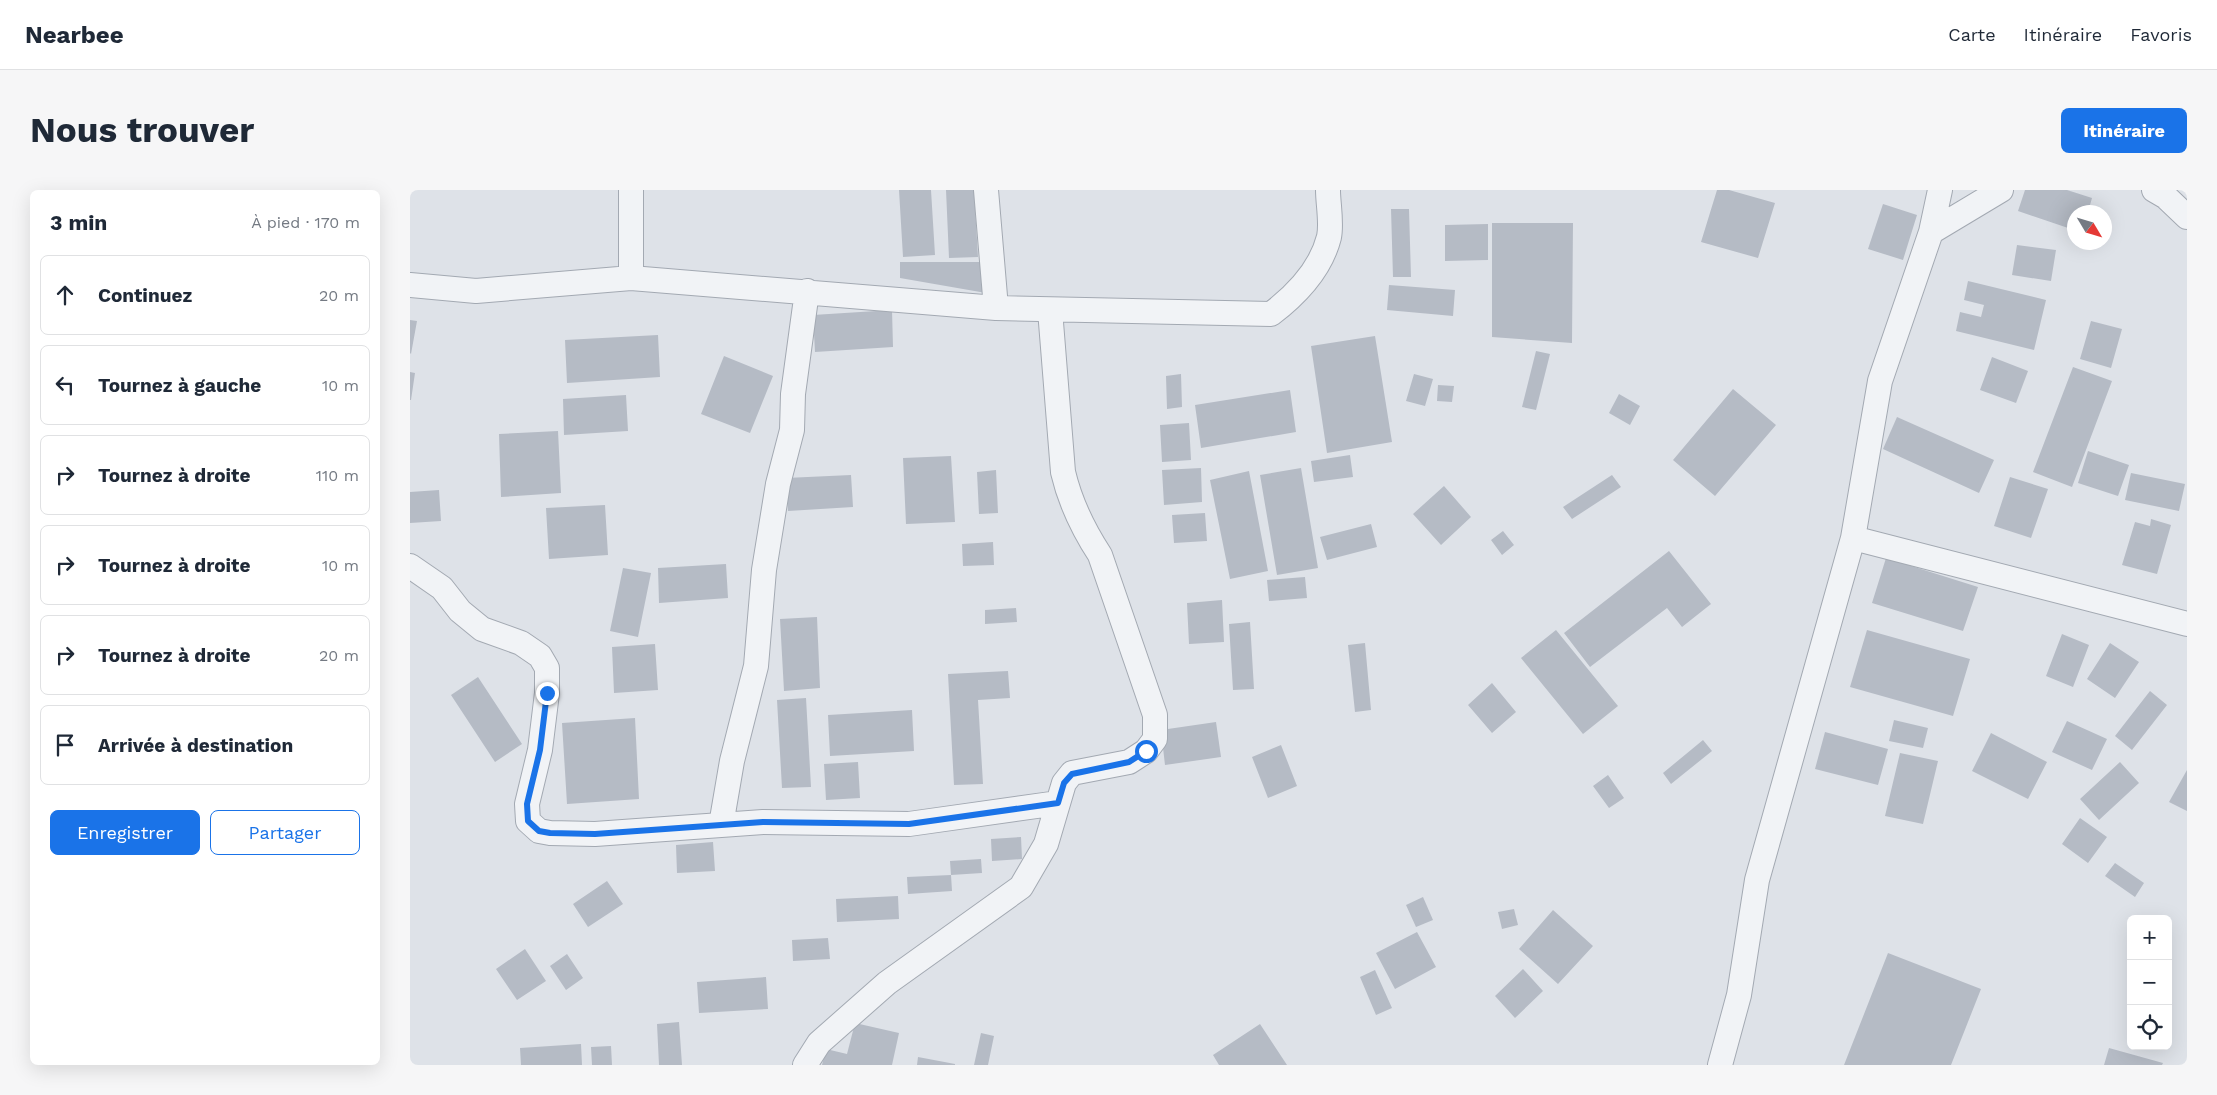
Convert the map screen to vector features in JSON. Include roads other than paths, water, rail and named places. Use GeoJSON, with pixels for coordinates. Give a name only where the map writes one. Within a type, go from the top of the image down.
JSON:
{"type":"FeatureCollection","features":[{"type":"Feature","properties":{"kind":"street"},"geometry":{"type":"LineString","coordinates":[[631,190],[631,278]]}},
{"type":"Feature","properties":{"kind":"street"},"geometry":{"type":"LineString","coordinates":[[986,190],[996,308]]}},
{"type":"Feature","properties":{"kind":"street"},"geometry":{"type":"LineString","coordinates":[[410,285],[476,291],[631,278],[996,308],[1271,314],[1302,286],[1318,263],[1329,236],[1328,190]]}},
{"type":"Feature","properties":{"kind":"street"},"geometry":{"type":"LineString","coordinates":[[1720,1065],[1739,995],[1756,880],[1854,538],[1880,382],[1931,232],[1940,190]]}},
{"type":"Feature","properties":{"kind":"street"},"geometry":{"type":"LineString","coordinates":[[1931,232],[2001,190]]}},
{"type":"Feature","properties":{"kind":"street"},"geometry":{"type":"LineString","coordinates":[[2156,190],[2187,217]]}},
{"type":"Feature","properties":{"kind":"street"},"geometry":{"type":"LineString","coordinates":[[722,825],[732,760],[756,666],[764,570],[778,484],[792,430],[794,394],[806,292]]}},
{"type":"Feature","properties":{"kind":"street"},"geometry":{"type":"LineString","coordinates":[[805,1065],[819,1043],[887,983],[1021,887],[1046,844],[1064,783],[1072,774],[1129,762],[1146,751],[1154,739],[1154,715],[1100,555],[1087,535],[1069,495],[1063,472],[1050,310]]}},
{"type":"Feature","properties":{"kind":"street"},"geometry":{"type":"LineString","coordinates":[[1854,538],[2187,624]]}},
{"type":"Feature","properties":{"kind":"street"},"geometry":{"type":"LineString","coordinates":[[410,566],[442,588],[460,611],[482,629],[521,643],[540,656],[547,668],[547,693],[540,750],[527,804],[528,821],[539,831],[595,834],[763,822],[909,824],[1058,803]]}}]}
